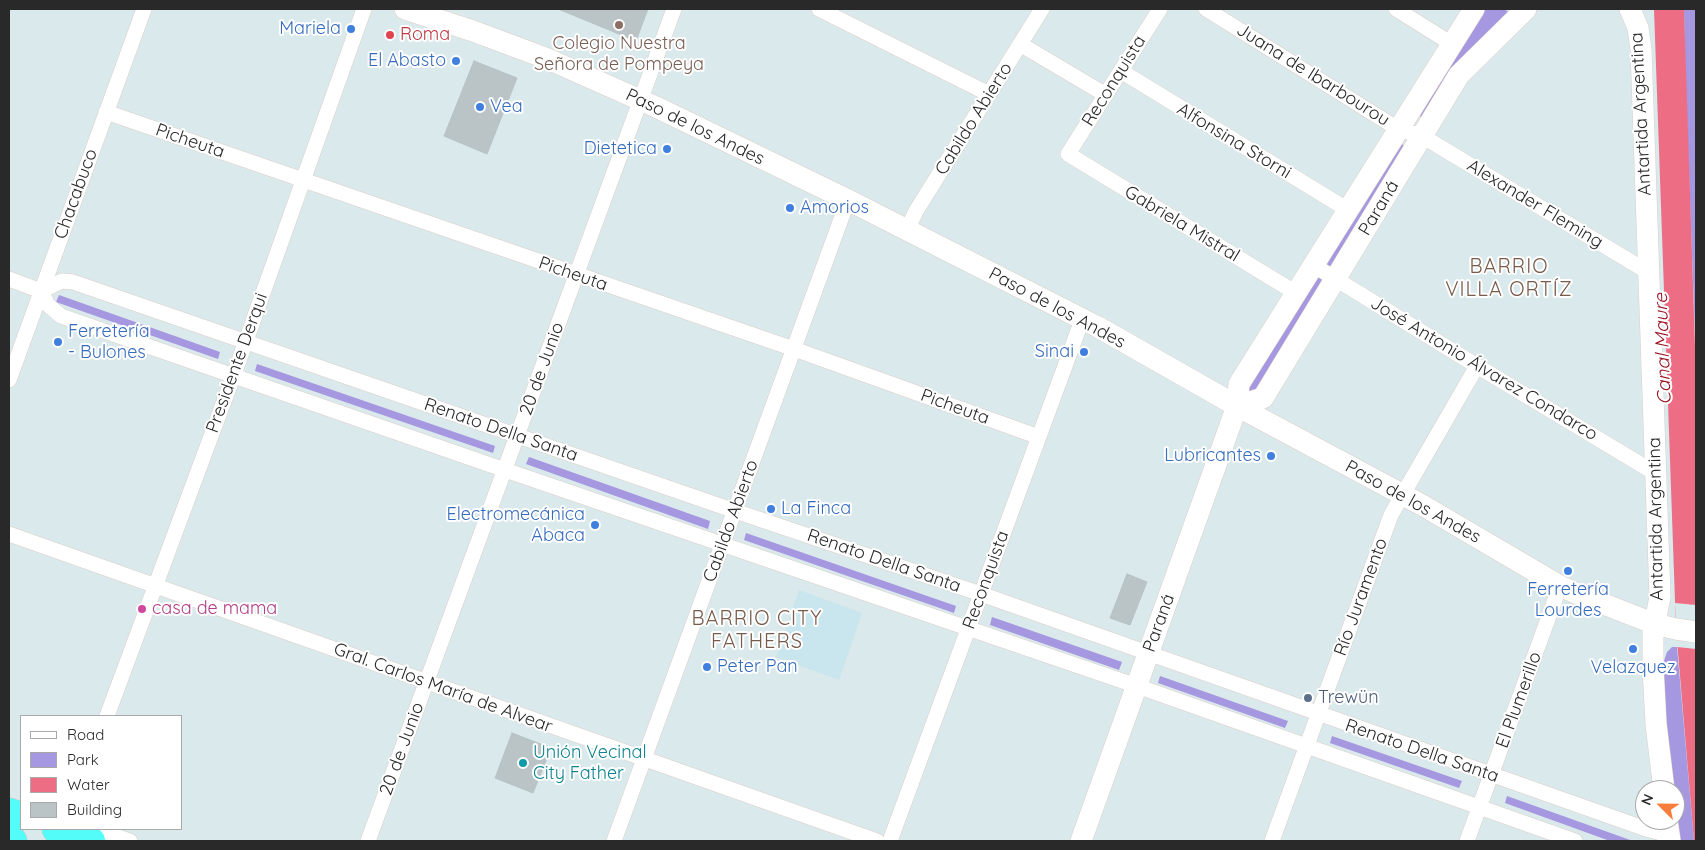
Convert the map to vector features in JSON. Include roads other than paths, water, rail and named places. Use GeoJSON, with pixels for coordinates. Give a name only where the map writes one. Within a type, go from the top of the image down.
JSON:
{"type":"FeatureCollection","features":[{"type":"Feature","properties":{"kind":"highway"},"geometry":{"type":"LineString","coordinates":[[59,830],[91,841]]}},
{"type":"Feature","properties":{"kind":"highway"},"geometry":{"type":"LineString","coordinates":[[9,840],[13,841]]}},
{"type":"Feature","properties":{"kind":"street","name":"Chacabuco"},"geometry":{"type":"LineString","coordinates":[[9,380],[144,9]]}},
{"type":"Feature","properties":{"kind":"street","name":"Presidente Derqui"},"geometry":{"type":"LineString","coordinates":[[108,715],[233,376],[364,9]]}},
{"type":"Feature","properties":{"kind":"street","name":"Paso de los Andes"},"geometry":{"type":"LineString","coordinates":[[405,9],[431,12],[548,59],[640,100],[848,200],[1082,320],[1402,495],[1560,586],[1655,624],[1686,631]]}},
{"type":"Feature","properties":{"kind":"street","name":"20 de Junio"},"geometry":{"type":"LineString","coordinates":[[368,841],[674,9]]}},
{"type":"Feature","properties":{"kind":"street"},"geometry":{"type":"LineString","coordinates":[[819,9],[989,94]]}},
{"type":"Feature","properties":{"kind":"street","name":"Cabildo Abierto"},"geometry":{"type":"LineString","coordinates":[[907,230],[916,212],[1042,9]]}},
{"type":"Feature","properties":{"kind":"street","name":"Reconquista"},"geometry":{"type":"LineString","coordinates":[[1068,154],[1160,9]]}},
{"type":"Feature","properties":{"kind":"street","name":"Juana de Ibarbourou"},"geometry":{"type":"LineString","coordinates":[[1206,9],[1398,129],[1422,136]]}},
{"type":"Feature","properties":{"kind":"street"},"geometry":{"type":"LineString","coordinates":[[1396,9],[1452,44]]}},
{"type":"Feature","properties":{"kind":"street","name":"Paraná"},"geometry":{"type":"LineString","coordinates":[[1081,841],[1237,406],[1238,384],[1474,9]]}},
{"type":"Feature","properties":{"kind":"street","name":"Paraná"},"geometry":{"type":"LineString","coordinates":[[1237,406],[1263,398],[1463,70],[1526,9]]}},
{"type":"Feature","properties":{"kind":"street","name":"Antartida Argentina"},"geometry":{"type":"LineString","coordinates":[[1630,9],[1638,28],[1641,49],[1660,597],[1653,649],[1654,686],[1663,780]]}},
{"type":"Feature","properties":{"kind":"street"},"geometry":{"type":"LineString","coordinates":[[1020,44],[1106,95]]}},
{"type":"Feature","properties":{"kind":"street","name":"Alfonsina Storni"},"geometry":{"type":"LineString","coordinates":[[1121,71],[1348,210]]}},
{"type":"Feature","properties":{"kind":"street","name":"Picheuta"},"geometry":{"type":"LineString","coordinates":[[106,112],[794,349],[1039,437]]}},
{"type":"Feature","properties":{"kind":"street","name":"Alexander Fleming"},"geometry":{"type":"LineString","coordinates":[[1422,136],[1648,272]]}},
{"type":"Feature","properties":{"kind":"street","name":"Gabriela Mistral"},"geometry":{"type":"LineString","coordinates":[[1068,154],[1296,293]]}},
{"type":"Feature","properties":{"kind":"street","name":"Cabildo Abierto"},"geometry":{"type":"LineString","coordinates":[[614,841],[848,200]]}},
{"type":"Feature","properties":{"kind":"street","name":"José Antonio Álvarez Condarco"},"geometry":{"type":"LineString","coordinates":[[1313,265],[1476,366],[1656,473]]}},
{"type":"Feature","properties":{"kind":"street"},"geometry":{"type":"LineString","coordinates":[[9,279],[41,291]]}},
{"type":"Feature","properties":{"kind":"street","name":"Renato Della Santa"},"geometry":{"type":"LineString","coordinates":[[1575,841],[1137,686],[61,316],[48,305],[41,291],[62,281],[73,282],[981,594],[1646,829],[1668,832]]}},
{"type":"Feature","properties":{"kind":"street","name":"Reconquista"},"geometry":{"type":"LineString","coordinates":[[890,841],[1082,320]]}},
{"type":"Feature","properties":{"kind":"street","name":"Río Juramento"},"geometry":{"type":"LineString","coordinates":[[1272,841],[1391,515],[1476,366]]}},
{"type":"Feature","properties":{"kind":"street","name":"Gral. Carlos María de Alvear"},"geometry":{"type":"LineString","coordinates":[[9,534],[877,841]]}},
{"type":"Feature","properties":{"kind":"street","name":"El Plumerillo"},"geometry":{"type":"LineString","coordinates":[[1466,841],[1560,586]]}},
{"type":"Feature","properties":{"kind":"street"},"geometry":{"type":"LineString","coordinates":[[97,830],[130,841]]}},
{"type":"Feature","properties":{"kind":"water"},"geometry":{"type":"Polygon","coordinates":[[[1654,9],[1684,9],[1696,376],[1696,841],[1694,841],[1676,629],[1654,9]]]}},
{"type":"Feature","properties":{"kind":"place","name":"Colegio Nuestra Señora de Pompeya"},"geometry":{"type":"Point","coordinates":[619,25]}},
{"type":"Feature","properties":{"kind":"place","name":"Mariela"},"geometry":{"type":"Point","coordinates":[351,29]}},
{"type":"Feature","properties":{"kind":"place","name":"Roma"},"geometry":{"type":"Point","coordinates":[390,35]}},
{"type":"Feature","properties":{"kind":"place","name":"El Abasto"},"geometry":{"type":"Point","coordinates":[456,61]}},
{"type":"Feature","properties":{"kind":"place","name":"Vea"},"geometry":{"type":"Point","coordinates":[480,107]}},
{"type":"Feature","properties":{"kind":"place","name":"Dietetica"},"geometry":{"type":"Point","coordinates":[667,149]}},
{"type":"Feature","properties":{"kind":"place","name":"Amorios"},"geometry":{"type":"Point","coordinates":[790,208]}},
{"type":"Feature","properties":{"kind":"place","name":"Ferretería - Bulones"},"geometry":{"type":"Point","coordinates":[58,342]}},
{"type":"Feature","properties":{"kind":"place","name":"Sinai"},"geometry":{"type":"Point","coordinates":[1084,352]}},
{"type":"Feature","properties":{"kind":"place","name":"Lubricantes"},"geometry":{"type":"Point","coordinates":[1271,456]}},
{"type":"Feature","properties":{"kind":"place","name":"La Finca"},"geometry":{"type":"Point","coordinates":[771,509]}},
{"type":"Feature","properties":{"kind":"place","name":"Electromecánica Abaca"},"geometry":{"type":"Point","coordinates":[595,525]}},
{"type":"Feature","properties":{"kind":"place","name":"Ferretería Lourdes"},"geometry":{"type":"Point","coordinates":[1568,571]}},
{"type":"Feature","properties":{"kind":"place","name":"casa de mama"},"geometry":{"type":"Point","coordinates":[142,609]}},
{"type":"Feature","properties":{"kind":"place","name":"Velazquez"},"geometry":{"type":"Point","coordinates":[1633,649]}},
{"type":"Feature","properties":{"kind":"place","name":"Peter Pan"},"geometry":{"type":"Point","coordinates":[707,667]}},
{"type":"Feature","properties":{"kind":"place","name":"Trewün"},"geometry":{"type":"Point","coordinates":[1308,698]}},
{"type":"Feature","properties":{"kind":"place","name":"Unión Vecinal City Father"},"geometry":{"type":"Point","coordinates":[523,763]}},
{"type":"Feature","properties":{"kind":"district","name":"BARRIO VILLA ORTÍZ"},"geometry":{"type":"Point","coordinates":[1509,278]}},
{"type":"Feature","properties":{"kind":"district","name":"BARRIO CITY FATHERS"},"geometry":{"type":"Point","coordinates":[757,630]}},
{"type":"Feature","properties":{"kind":"water label","name":"Canal Maure"},"geometry":{"type":"Point","coordinates":[1663,349]}}]}
